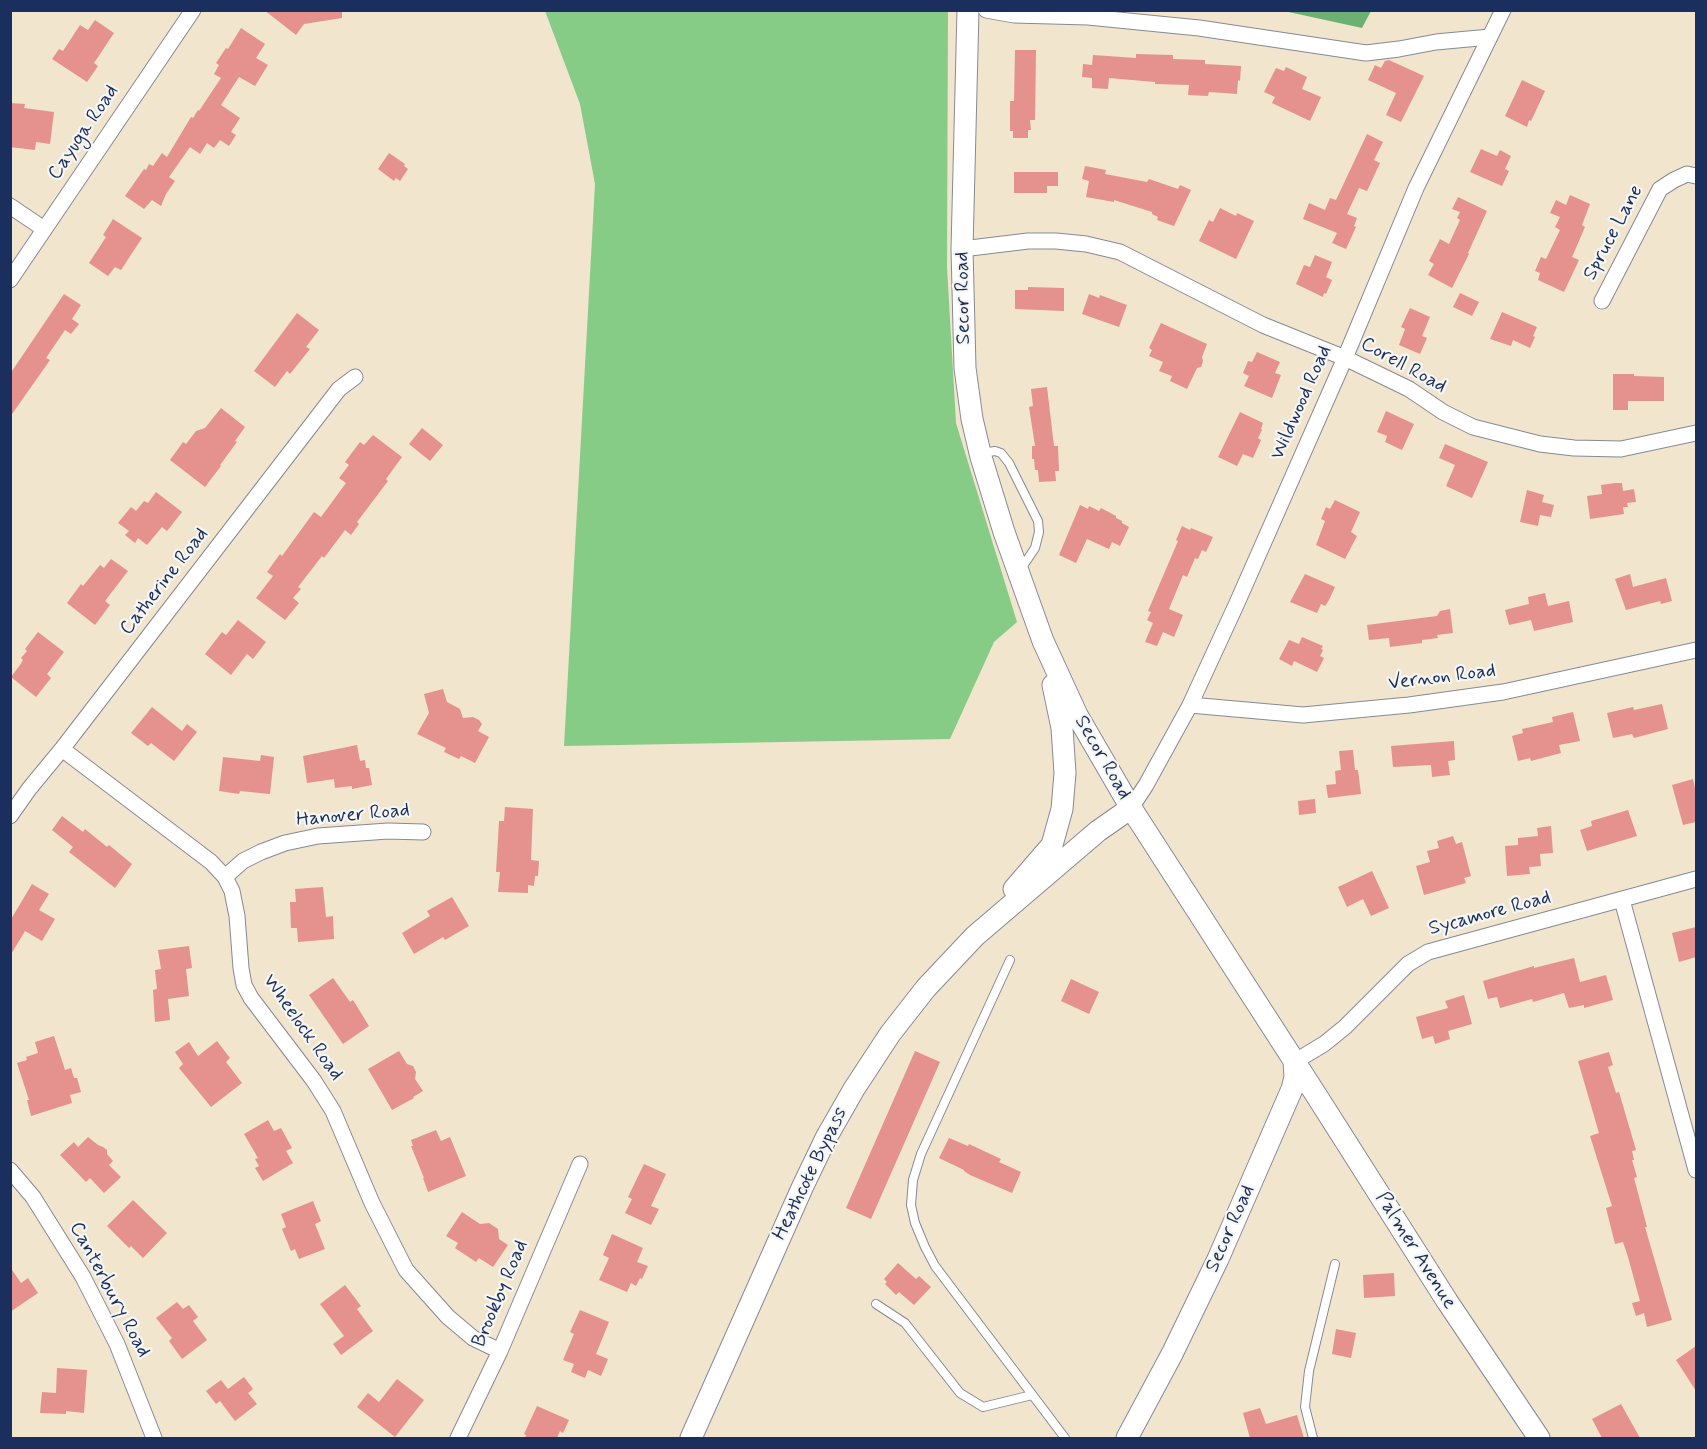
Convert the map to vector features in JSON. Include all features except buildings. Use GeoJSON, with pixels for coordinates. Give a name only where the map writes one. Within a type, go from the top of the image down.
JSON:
{"type":"FeatureCollection","features":[{"type":"Feature","properties":{"kind":"main road","name":"Secor Road"},"geometry":{"type":"LineString","coordinates":[[968,10],[962,249],[965,368],[972,419],[980,453],[1004,532],[1043,641],[1077,715],[1131,808],[1294,1062],[1295,1077],[1292,1089],[1218,1259],[1172,1354],[1127,1438]]}},
{"type":"Feature","properties":{"kind":"main road"},"geometry":{"type":"LineString","coordinates":[[975,936],[1052,845],[1062,809],[1065,773],[1062,728],[1043,641]]}},
{"type":"Feature","properties":{"kind":"main road"},"geometry":{"type":"LineString","coordinates":[[975,936],[1098,831],[1131,808]]}},
{"type":"Feature","properties":{"kind":"main road","name":"Heathcote Bypass"},"geometry":{"type":"LineString","coordinates":[[691,1438],[802,1188],[848,1099],[903,1016],[975,936]]}},
{"type":"Feature","properties":{"kind":"main road","name":"Palmer Avenue"},"geometry":{"type":"LineString","coordinates":[[1294,1062],[1447,1301],[1539,1438]]}},
{"type":"Feature","properties":{"kind":"street","name":"Cayuga Road"},"geometry":{"type":"LineString","coordinates":[[10,280],[193,10]]}},
{"type":"Feature","properties":{"kind":"street"},"geometry":{"type":"LineString","coordinates":[[986,10],[1014,15],[1152,17],[1199,28],[1366,53],[1399,50],[1436,42],[1490,37]]}},
{"type":"Feature","properties":{"kind":"street","name":"Wildwood Road"},"geometry":{"type":"LineString","coordinates":[[1131,808],[1190,705],[1345,358],[1416,188],[1503,10]]}},
{"type":"Feature","properties":{"kind":"street","name":"Spruce Lane"},"geometry":{"type":"LineString","coordinates":[[1602,301],[1660,189],[1687,174],[1696,176]]}},
{"type":"Feature","properties":{"kind":"street"},"geometry":{"type":"LineString","coordinates":[[10,206],[44,230]]}},
{"type":"Feature","properties":{"kind":"street","name":"Corell Road"},"geometry":{"type":"LineString","coordinates":[[962,249],[1028,241],[1056,241],[1086,244],[1120,252],[1263,325],[1345,358],[1409,389],[1443,412],[1473,427],[1540,444],[1574,448],[1621,449],[1696,433]]}},
{"type":"Feature","properties":{"kind":"street","name":"Catherine Road"},"geometry":{"type":"LineString","coordinates":[[10,816],[339,389],[355,377]]}},
{"type":"Feature","properties":{"kind":"street","name":"Vernon Road"},"geometry":{"type":"LineString","coordinates":[[1190,705],[1303,714],[1409,705],[1503,692],[1696,650]]}},
{"type":"Feature","properties":{"kind":"street","name":"Wheelock Road"},"geometry":{"type":"LineString","coordinates":[[62,749],[211,862],[225,877],[232,891],[237,916],[244,985],[333,1111],[372,1203],[406,1270],[448,1317],[473,1338],[500,1351]]}},
{"type":"Feature","properties":{"kind":"street","name":"Hanover Road"},"geometry":{"type":"LineString","coordinates":[[225,877],[243,861],[285,843],[318,836],[388,831],[423,832]]}},
{"type":"Feature","properties":{"kind":"street","name":"Sycamore Road"},"geometry":{"type":"LineString","coordinates":[[1294,1062],[1324,1044],[1345,1027],[1408,964],[1428,952],[1696,879]]}},
{"type":"Feature","properties":{"kind":"street"},"geometry":{"type":"LineString","coordinates":[[1622,900],[1696,1170]]}},
{"type":"Feature","properties":{"kind":"street","name":"Brookby Road"},"geometry":{"type":"LineString","coordinates":[[458,1438],[500,1351],[580,1164]]}},
{"type":"Feature","properties":{"kind":"street","name":"Canterbury Road"},"geometry":{"type":"LineString","coordinates":[[10,1170],[33,1197],[83,1277],[117,1344],[154,1438]]}},
{"type":"Feature","properties":{"kind":"lane"},"geometry":{"type":"LineString","coordinates":[[980,453],[995,451],[1001,453],[1009,463],[1038,521],[1039,532],[1035,548],[1018,573]]}},
{"type":"Feature","properties":{"kind":"lane"},"geometry":{"type":"LineString","coordinates":[[1010,960],[921,1154],[913,1180],[911,1205],[918,1231],[935,1266],[1065,1438]]}},
{"type":"Feature","properties":{"kind":"lane"},"geometry":{"type":"LineString","coordinates":[[1313,1438],[1305,1407],[1309,1371],[1335,1264]]}},
{"type":"Feature","properties":{"kind":"lane"},"geometry":{"type":"LineString","coordinates":[[876,1304],[905,1323],[960,1393],[983,1407],[1032,1395]]}},
{"type":"Feature","properties":{"kind":"green space"},"geometry":{"type":"Polygon","coordinates":[[[545,11],[948,11],[947,267],[956,423],[1017,622],[994,642],[950,739],[564,746],[595,184],[580,104],[545,11]]]}},
{"type":"Feature","properties":{"kind":"green space"},"geometry":{"type":"Polygon","coordinates":[[[1284,11],[1371,11],[1362,28],[1284,11]]]}}]}
